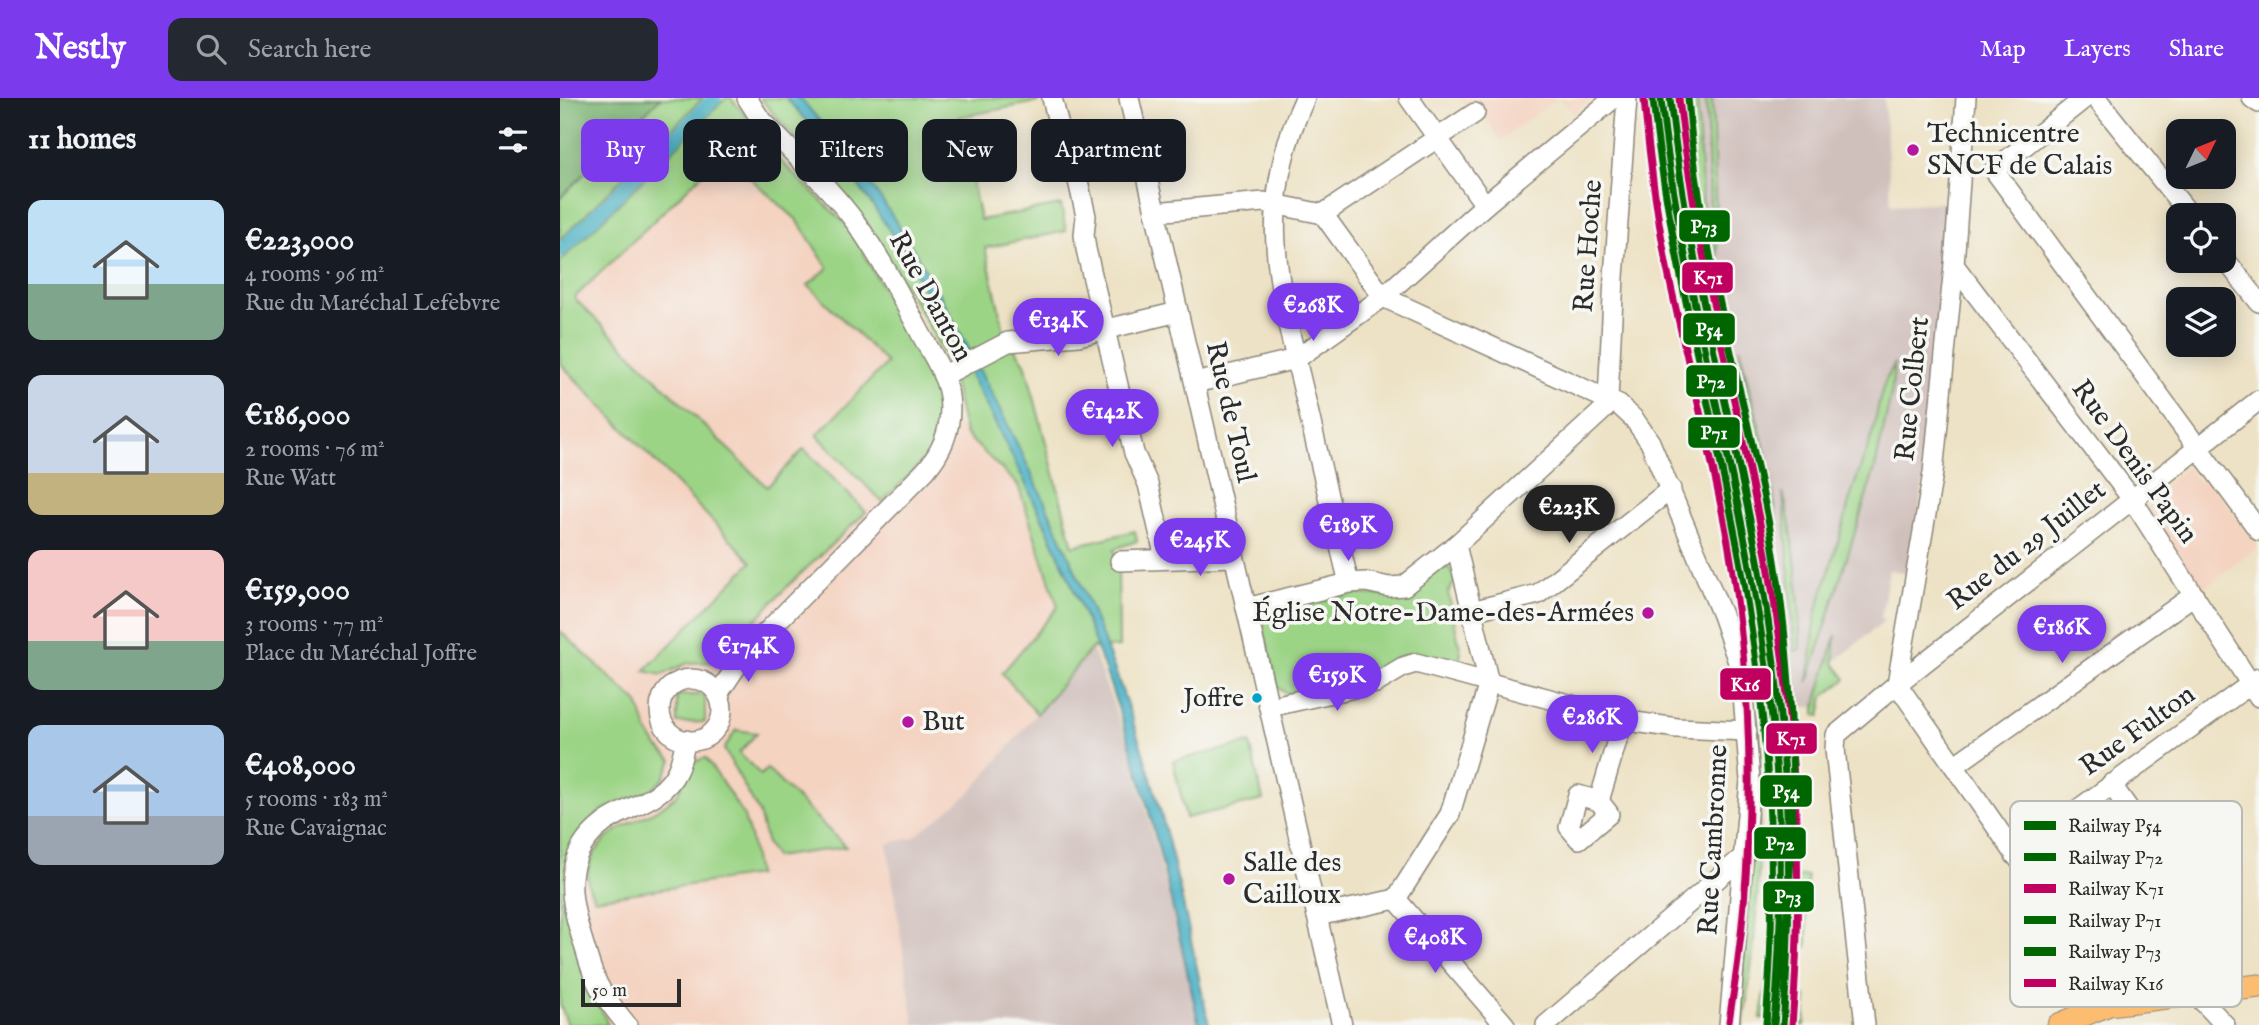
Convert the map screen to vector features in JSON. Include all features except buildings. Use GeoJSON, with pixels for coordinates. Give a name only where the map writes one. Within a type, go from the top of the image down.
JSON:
{"type":"FeatureCollection","features":[{"type":"Feature","properties":{"kind":"main road"},"geometry":{"type":"LineString","coordinates":[[2075,1022],[2098,1007]]}},
{"type":"Feature","properties":{"kind":"street","name":"Rue Danton"},"geometry":{"type":"LineString","coordinates":[[702,681],[713,677],[745,654],[926,470],[936,457],[947,432],[950,414],[948,390],[943,376],[894,284],[857,225],[760,117],[747,98]]}},
{"type":"Feature","properties":{"kind":"street"},"geometry":{"type":"LineString","coordinates":[[1052,98],[1063,146],[1076,172],[1086,216],[1085,241],[1105,329],[1134,453],[1148,484],[1165,558]]}},
{"type":"Feature","properties":{"kind":"street","name":"Rue de Toul"},"geometry":{"type":"LineString","coordinates":[[1129,98],[1342,1025]]}},
{"type":"Feature","properties":{"kind":"street"},"geometry":{"type":"LineString","coordinates":[[1305,98],[1284,150],[1275,204],[1276,258],[1296,359],[1349,583]]}},
{"type":"Feature","properties":{"kind":"street"},"geometry":{"type":"LineString","coordinates":[[1409,98],[1485,205]]}},
{"type":"Feature","properties":{"kind":"street"},"geometry":{"type":"LineString","coordinates":[[1195,383],[1296,359],[1383,297],[1485,205],[1614,98]]}},
{"type":"Feature","properties":{"kind":"street","name":"Rue Hoche"},"geometry":{"type":"LineString","coordinates":[[1610,400],[1627,98]]}},
{"type":"Feature","properties":{"kind":"street","name":"Rue Colbert"},"geometry":{"type":"LineString","coordinates":[[1897,684],[1933,473],[1954,265],[1966,98]]}},
{"type":"Feature","properties":{"kind":"street"},"geometry":{"type":"LineString","coordinates":[[1962,166],[1994,170],[2085,98]]}},
{"type":"Feature","properties":{"kind":"street"},"geometry":{"type":"LineString","coordinates":[[2096,98],[2180,203]]}},
{"type":"Feature","properties":{"kind":"street"},"geometry":{"type":"LineString","coordinates":[[2252,98],[2259,103]]}},
{"type":"Feature","properties":{"kind":"street"},"geometry":{"type":"LineString","coordinates":[[1323,214],[1475,113]]}},
{"type":"Feature","properties":{"kind":"street"},"geometry":{"type":"LineString","coordinates":[[1994,170],[2259,531]]}},
{"type":"Feature","properties":{"kind":"street"},"geometry":{"type":"LineString","coordinates":[[1155,212],[1254,202],[1323,214],[1383,297]]}},
{"type":"Feature","properties":{"kind":"street","name":"Rue Denis Papin"},"geometry":{"type":"LineString","coordinates":[[1954,265],[2132,499],[2193,595],[2256,686]]}},
{"type":"Feature","properties":{"kind":"street"},"geometry":{"type":"LineString","coordinates":[[2236,273],[2259,302]]}},
{"type":"Feature","properties":{"kind":"street","name":"Rue Cambronne"},"geometry":{"type":"LineString","coordinates":[[1383,297],[1610,400],[1627,411],[1656,453],[1741,671],[1750,780],[1729,1025]]}},
{"type":"Feature","properties":{"kind":"street"},"geometry":{"type":"LineString","coordinates":[[943,376],[1008,342],[1078,336],[1178,312]]}},
{"type":"Feature","properties":{"kind":"street"},"geometry":{"type":"LineString","coordinates":[[1246,608],[1349,583],[1404,586],[1457,545],[1610,400]]}},
{"type":"Feature","properties":{"kind":"street","name":"Rue du 29 Juillet"},"geometry":{"type":"LineString","coordinates":[[1865,1025],[1834,740],[1842,729],[1897,684],[2259,400]]}},
{"type":"Feature","properties":{"kind":"street"},"geometry":{"type":"LineString","coordinates":[[1472,611],[1538,594],[1671,489]]}},
{"type":"Feature","properties":{"kind":"street"},"geometry":{"type":"LineString","coordinates":[[1317,916],[1396,899],[1450,814],[1489,683],[1457,545]]}},
{"type":"Feature","properties":{"kind":"street"},"geometry":{"type":"LineString","coordinates":[[1120,561],[1234,557]]}},
{"type":"Feature","properties":{"kind":"street"},"geometry":{"type":"LineString","coordinates":[[1954,766],[2193,595]]}},
{"type":"Feature","properties":{"kind":"street","name":"Rue Danton"},"geometry":{"type":"LineString","coordinates":[[718,694],[745,654]]}},
{"type":"Feature","properties":{"kind":"street"},"geometry":{"type":"LineString","coordinates":[[1269,708],[1376,683],[1403,667],[1416,663],[1623,720],[1677,728],[1747,731]]}},
{"type":"Feature","properties":{"kind":"street"},"geometry":{"type":"LineString","coordinates":[[680,681],[702,681],[718,694],[722,713],[718,725],[704,737],[687,740],[677,736],[666,726],[661,712],[662,702],[669,689],[680,681]]}},
{"type":"Feature","properties":{"kind":"street"},"geometry":{"type":"LineString","coordinates":[[1897,684],[2010,848]]}},
{"type":"Feature","properties":{"kind":"street","name":"Rue Fulton"},"geometry":{"type":"LineString","coordinates":[[2088,801],[2256,686]]}},
{"type":"Feature","properties":{"kind":"street"},"geometry":{"type":"LineString","coordinates":[[1599,801],[1623,720]]}},
{"type":"Feature","properties":{"kind":"street"},"geometry":{"type":"LineString","coordinates":[[627,1025],[605,996],[593,972],[571,906],[571,873],[582,847],[598,828],[658,794],[669,784],[680,763],[687,740]]}},
{"type":"Feature","properties":{"kind":"street"},"geometry":{"type":"LineString","coordinates":[[2111,784],[2123,801]]}},
{"type":"Feature","properties":{"kind":"street"},"geometry":{"type":"LineString","coordinates":[[1546,1025],[1744,856]]}},
{"type":"Feature","properties":{"kind":"street"},"geometry":{"type":"LineString","coordinates":[[1396,899],[1505,1025]]}},
{"type":"Feature","properties":{"kind":"street"},"geometry":{"type":"LineString","coordinates":[[2208,1007],[2225,1025]]}},
{"type":"Feature","properties":{"kind":"shaded area"},"geometry":{"type":"Polygon","coordinates":[[[1460,98],[1557,98],[1501,141],[1474,101],[1466,106],[1460,98]]]}},
{"type":"Feature","properties":{"kind":"shaded area"},"geometry":{"type":"Polygon","coordinates":[[[1560,98],[1592,98],[1574,114],[1560,98]]]}},
{"type":"Feature","properties":{"kind":"shaded area"},"geometry":{"type":"Polygon","coordinates":[[[1653,98],[1884,98],[1891,205],[1948,202],[1945,274],[1931,435],[1909,573],[1889,570],[1881,617],[1884,621],[1832,664],[1817,707],[1758,706],[1735,530],[1682,283],[1662,175],[1653,98]]]}},
{"type":"Feature","properties":{"kind":"shaded area"},"geometry":{"type":"Polygon","coordinates":[[[695,182],[755,182],[797,220],[884,355],[1018,484],[1078,666],[970,793],[914,837],[887,844],[914,1025],[587,1025],[560,809],[656,744],[648,732],[637,703],[560,631],[560,312],[695,182]]]}},
{"type":"Feature","properties":{"kind":"shaded area"},"geometry":{"type":"Polygon","coordinates":[[[2187,468],[2198,483],[2207,477],[2258,547],[2201,590],[2147,507],[2150,497],[2187,468]]]}},
{"type":"Feature","properties":{"kind":"shaded area"},"geometry":{"type":"Polygon","coordinates":[[[1092,648],[1130,750],[1184,954],[1199,1025],[914,1025],[887,844],[914,837],[970,793],[1092,648]]]}},
{"type":"Feature","properties":{"kind":"green space"},"geometry":{"type":"Polygon","coordinates":[[[560,98],[660,98],[639,119],[581,119],[581,177],[560,198],[560,98]]]}},
{"type":"Feature","properties":{"kind":"green space"},"geometry":{"type":"Polygon","coordinates":[[[660,98],[703,98],[669,132],[669,119],[639,119],[660,98]]]}},
{"type":"Feature","properties":{"kind":"green space"},"geometry":{"type":"Polygon","coordinates":[[[726,98],[731,98],[748,119],[705,119],[726,98]]]}},
{"type":"Feature","properties":{"kind":"green space"},"geometry":{"type":"Polygon","coordinates":[[[760,98],[1036,98],[1037,102],[959,119],[922,119],[922,182],[972,182],[980,220],[1061,205],[1066,231],[985,248],[1005,335],[1025,363],[1073,546],[1135,531],[1137,541],[1114,549],[1118,559],[1119,647],[1092,648],[1037,714],[1002,673],[1058,607],[1018,485],[965,434],[949,364],[921,312],[859,213],[832,182],[908,182],[908,119],[795,119],[795,139],[781,119],[760,98]]]}},
{"type":"Feature","properties":{"kind":"green space"},"geometry":{"type":"Polygon","coordinates":[[[1675,98],[1697,98],[1708,300],[1686,203],[1675,98]]]}},
{"type":"Feature","properties":{"kind":"green space"},"geometry":{"type":"Polygon","coordinates":[[[1706,98],[1712,98],[1717,251],[1728,345],[1744,429],[1722,338],[1714,270],[1706,98]]]}},
{"type":"Feature","properties":{"kind":"green space"},"geometry":{"type":"Polygon","coordinates":[[[683,140],[683,182],[694,182],[574,298],[767,487],[804,449],[866,512],[788,586],[715,662],[688,663],[662,675],[644,671],[752,562],[560,363],[560,262],[641,182],[669,182],[669,154],[683,140]]]}},
{"type":"Feature","properties":{"kind":"green space"},"geometry":{"type":"Polygon","coordinates":[[[781,162],[795,175],[795,182],[802,182],[850,228],[939,392],[944,413],[933,451],[882,502],[817,435],[887,363],[808,285],[828,268],[797,220],[755,182],[781,182],[781,162]]]}},
{"type":"Feature","properties":{"kind":"green space"},"geometry":{"type":"Polygon","coordinates":[[[581,177],[581,182],[618,182],[560,240],[560,198],[581,177]]]}},
{"type":"Feature","properties":{"kind":"green space"},"geometry":{"type":"Polygon","coordinates":[[[1739,347],[1770,470],[1777,521],[1775,524],[1761,471],[1739,347]]]}},
{"type":"Feature","properties":{"kind":"green space"},"geometry":{"type":"Polygon","coordinates":[[[1894,365],[1892,390],[1875,468],[1808,682],[1816,614],[1871,437],[1882,391],[1894,365]]]}},
{"type":"Feature","properties":{"kind":"green space"},"geometry":{"type":"Polygon","coordinates":[[[1783,492],[1798,590],[1800,649],[1795,651],[1783,492]]]}},
{"type":"Feature","properties":{"kind":"green space"},"geometry":{"type":"Polygon","coordinates":[[[1753,496],[1775,570],[1783,620],[1796,814],[1772,609],[1753,512],[1753,496]]]}},
{"type":"Feature","properties":{"kind":"green space"},"geometry":{"type":"Polygon","coordinates":[[[1206,522],[1214,546],[1171,550],[1167,533],[1206,522]]]}},
{"type":"Feature","properties":{"kind":"green space"},"geometry":{"type":"Polygon","coordinates":[[[1446,567],[1456,581],[1448,592],[1461,653],[1459,661],[1451,663],[1414,653],[1396,658],[1377,672],[1292,694],[1285,693],[1278,687],[1263,627],[1268,614],[1354,593],[1401,597],[1436,570],[1446,567]]]}},
{"type":"Feature","properties":{"kind":"green space"},"geometry":{"type":"Polygon","coordinates":[[[560,631],[638,703],[648,732],[656,745],[672,760],[664,778],[652,790],[602,810],[581,831],[570,853],[578,953],[608,1025],[568,1025],[560,1005],[560,631]]]}},
{"type":"Feature","properties":{"kind":"green space"},"geometry":{"type":"Polygon","coordinates":[[[1836,635],[1834,663],[1846,679],[1824,696],[1820,716],[1815,715],[1815,707],[1836,635]]]}},
{"type":"Feature","properties":{"kind":"green space"},"geometry":{"type":"Polygon","coordinates":[[[677,695],[705,695],[705,722],[677,723],[677,695]]]}},
{"type":"Feature","properties":{"kind":"green space"},"geometry":{"type":"Polygon","coordinates":[[[1758,713],[1762,716],[1756,909],[1749,986],[1743,1025],[1739,1025],[1757,783],[1758,713]]]}},
{"type":"Feature","properties":{"kind":"green space"},"geometry":{"type":"Polygon","coordinates":[[[736,730],[757,733],[739,753],[761,775],[767,769],[846,847],[775,857],[767,844],[759,813],[724,749],[736,730]]]}},
{"type":"Feature","properties":{"kind":"green space"},"geometry":{"type":"Polygon","coordinates":[[[1250,743],[1263,800],[1186,818],[1173,761],[1250,743]]]}},
{"type":"Feature","properties":{"kind":"green space"},"geometry":{"type":"Polygon","coordinates":[[[706,758],[743,814],[757,875],[595,899],[588,884],[588,869],[600,846],[619,829],[664,806],[680,790],[692,762],[706,758]]]}},
{"type":"Feature","properties":{"kind":"green space"},"geometry":{"type":"Polygon","coordinates":[[[1777,860],[1781,861],[1782,886],[1773,1019],[1761,1018],[1770,959],[1777,860]]]}},
{"type":"Feature","properties":{"kind":"green space"},"geometry":{"type":"Polygon","coordinates":[[[1798,876],[1807,876],[1807,947],[1797,947],[1798,876]]]}},
{"type":"Feature","properties":{"kind":"green space"},"geometry":{"type":"Polygon","coordinates":[[[1790,996],[1806,996],[1805,1025],[1786,1025],[1790,996]]]}},
{"type":"Feature","properties":{"kind":"water"},"geometry":{"type":"Polygon","coordinates":[[[786,98],[800,98],[818,119],[804,119],[786,98]]]}},
{"type":"Feature","properties":{"kind":"water"},"geometry":{"type":"Polygon","coordinates":[[[856,182],[869,182],[872,186],[917,256],[971,353],[962,358],[920,280],[856,182]]]}},
{"type":"Feature","properties":{"kind":"water"},"geometry":{"type":"Polygon","coordinates":[[[975,362],[1055,523],[1122,688],[1166,830],[1209,1025],[1199,1025],[1155,833],[1113,692],[1052,539],[966,367],[975,362]]]}},
{"type":"Feature","properties":{"kind":"waterway"},"geometry":{"type":"LineString","coordinates":[[560,251],[715,98]]}},
{"type":"Feature","properties":{"kind":"rail line","name":"P54"},"geometry":{"type":"LineString","coordinates":[[1670,98],[1687,218],[1749,512],[1777,684],[1789,854],[1783,1025]]}},
{"type":"Feature","properties":{"kind":"rail line","name":"K71"},"geometry":{"type":"LineString","coordinates":[[1679,98],[1696,218],[1758,512],[1786,685],[1798,854],[1792,1025]]}},
{"type":"Feature","properties":{"kind":"rail line","name":"P73"},"geometry":{"type":"LineString","coordinates":[[1688,98],[1702,216],[1771,535],[1787,657],[1793,780],[1792,841],[1782,964],[1773,1025]]}},
{"type":"Feature","properties":{"kind":"rail line","name":"P72"},"geometry":{"type":"LineString","coordinates":[[1661,99],[1678,218],[1740,513],[1761,628],[1768,685],[1780,854],[1774,1024]]}},
{"type":"Feature","properties":{"kind":"rail line","name":"K16"},"geometry":{"type":"LineString","coordinates":[[1644,100],[1662,243],[1728,542],[1744,661],[1748,721],[1748,841],[1738,961],[1729,1021]]}},
{"type":"Feature","properties":{"kind":"rail line","name":"P71"},"geometry":{"type":"LineString","coordinates":[[1653,100],[1670,221],[1732,517],[1759,689],[1771,854],[1772,910],[1766,1023]]}},
{"type":"Feature","properties":{"kind":"place","name":"Technicentre SNCF de Calais"},"geometry":{"type":"Point","coordinates":[1913,150]}},
{"type":"Feature","properties":{"kind":"place","name":"Église Notre-Dame-des-Armées"},"geometry":{"type":"Point","coordinates":[1648,613]}},
{"type":"Feature","properties":{"kind":"place","name":"Joffre"},"geometry":{"type":"Point","coordinates":[1257,698]}},
{"type":"Feature","properties":{"kind":"place","name":"But"},"geometry":{"type":"Point","coordinates":[908,722]}},
{"type":"Feature","properties":{"kind":"place","name":"Salle des Cailloux"},"geometry":{"type":"Point","coordinates":[1229,879]}}]}
